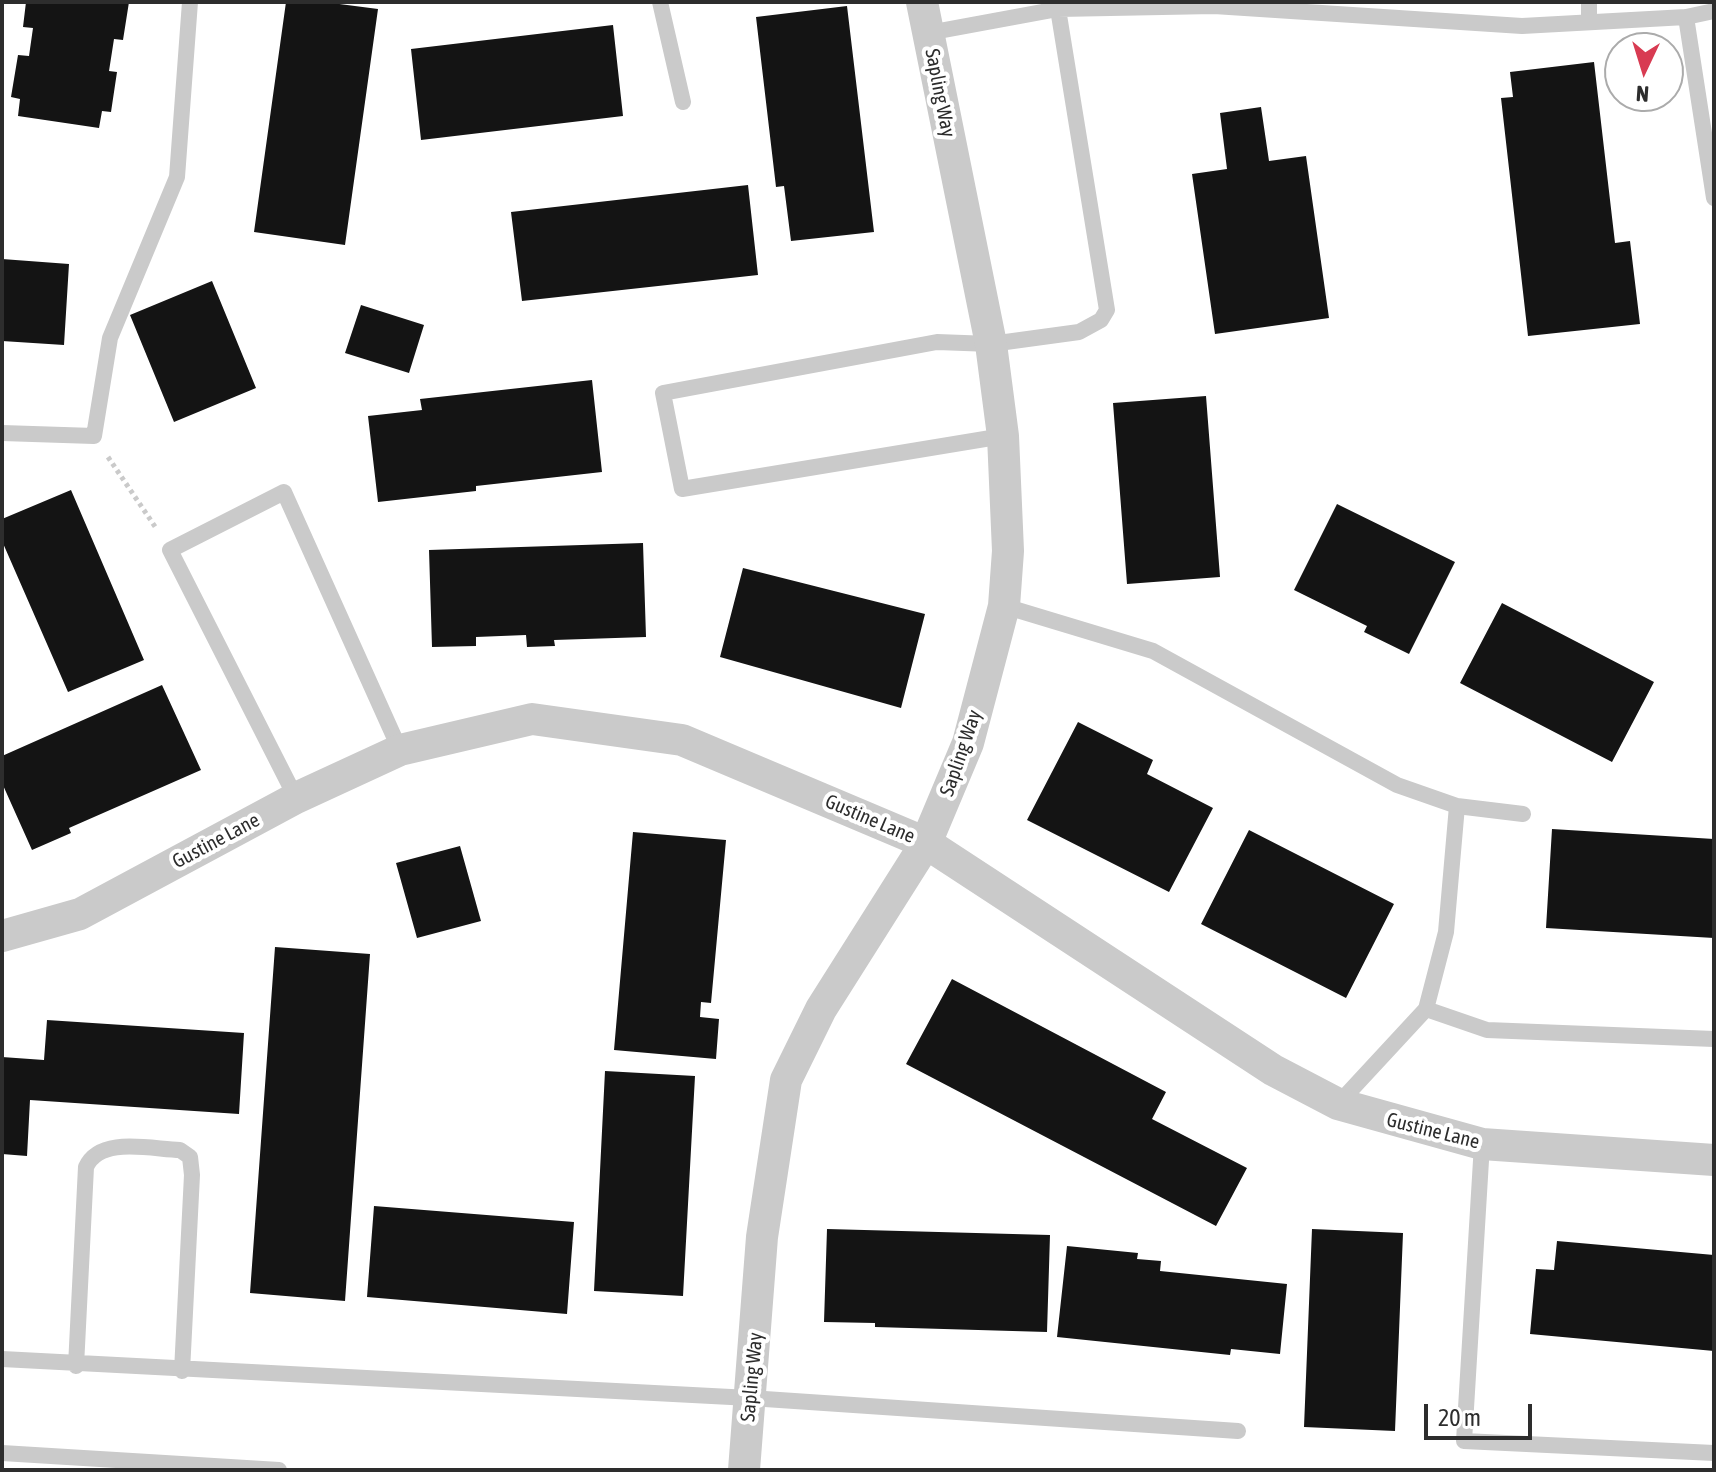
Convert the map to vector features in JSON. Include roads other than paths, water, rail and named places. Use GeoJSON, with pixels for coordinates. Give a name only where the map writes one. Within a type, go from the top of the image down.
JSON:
{"type":"FeatureCollection","features":[{"type":"Feature","properties":{"kind":"street","name":"Sapling Way"},"geometry":{"type":"LineString","coordinates":[[744,1470],[762,1237],[786,1080],[821,1009],[926,843],[968,743],[1004,606],[1008,551],[1003,436],[991,344],[922,2]]}},
{"type":"Feature","properties":{"kind":"street","name":"Gustine Lane"},"geometry":{"type":"LineString","coordinates":[[2,936],[80,914],[296,798],[400,750],[532,719],[682,740],[926,843],[1273,1070],[1338,1104],[1482,1144],[1714,1160]]}},
{"type":"Feature","properties":{"kind":"lane"},"geometry":{"type":"LineString","coordinates":[[2,433],[94,436],[110,338],[177,177],[190,2]]}},
{"type":"Feature","properties":{"kind":"lane"},"geometry":{"type":"LineString","coordinates":[[660,2],[683,102]]}},
{"type":"Feature","properties":{"kind":"lane"},"geometry":{"type":"LineString","coordinates":[[1589,2],[1589,21]]}},
{"type":"Feature","properties":{"kind":"lane"},"geometry":{"type":"LineString","coordinates":[[928,33],[1058,9],[1214,4],[1522,26],[1686,17],[1714,11]]}},
{"type":"Feature","properties":{"kind":"lane"},"geometry":{"type":"LineString","coordinates":[[1003,436],[682,489],[663,393],[937,342],[991,344],[1079,332],[1101,320],[1107,310],[1058,9]]}},
{"type":"Feature","properties":{"kind":"lane"},"geometry":{"type":"LineString","coordinates":[[1686,17],[1714,198]]}},
{"type":"Feature","properties":{"kind":"lane"},"geometry":{"type":"LineString","coordinates":[[296,798],[170,550],[284,492],[400,750]]}},
{"type":"Feature","properties":{"kind":"lane"},"geometry":{"type":"LineString","coordinates":[[1004,606],[1153,651],[1397,785],[1457,806],[1523,814]]}},
{"type":"Feature","properties":{"kind":"lane"},"geometry":{"type":"LineString","coordinates":[[1338,1104],[1426,1009],[1446,932],[1457,806]]}},
{"type":"Feature","properties":{"kind":"lane"},"geometry":{"type":"LineString","coordinates":[[1426,1009],[1487,1030],[1714,1039]]}},
{"type":"Feature","properties":{"kind":"lane"},"geometry":{"type":"LineString","coordinates":[[1482,1144],[1464,1441],[1714,1453]]}},
{"type":"Feature","properties":{"kind":"lane"},"geometry":{"type":"LineString","coordinates":[[76,1366],[86,1167],[91,1154],[105,1147],[180,1150],[190,1157],[192,1175],[182,1371]]}},
{"type":"Feature","properties":{"kind":"lane"},"geometry":{"type":"LineString","coordinates":[[2,1359],[76,1366],[750,1398],[1238,1431]]}},
{"type":"Feature","properties":{"kind":"lane"},"geometry":{"type":"LineString","coordinates":[[2,1453],[98,1464],[279,1470]]}}]}
